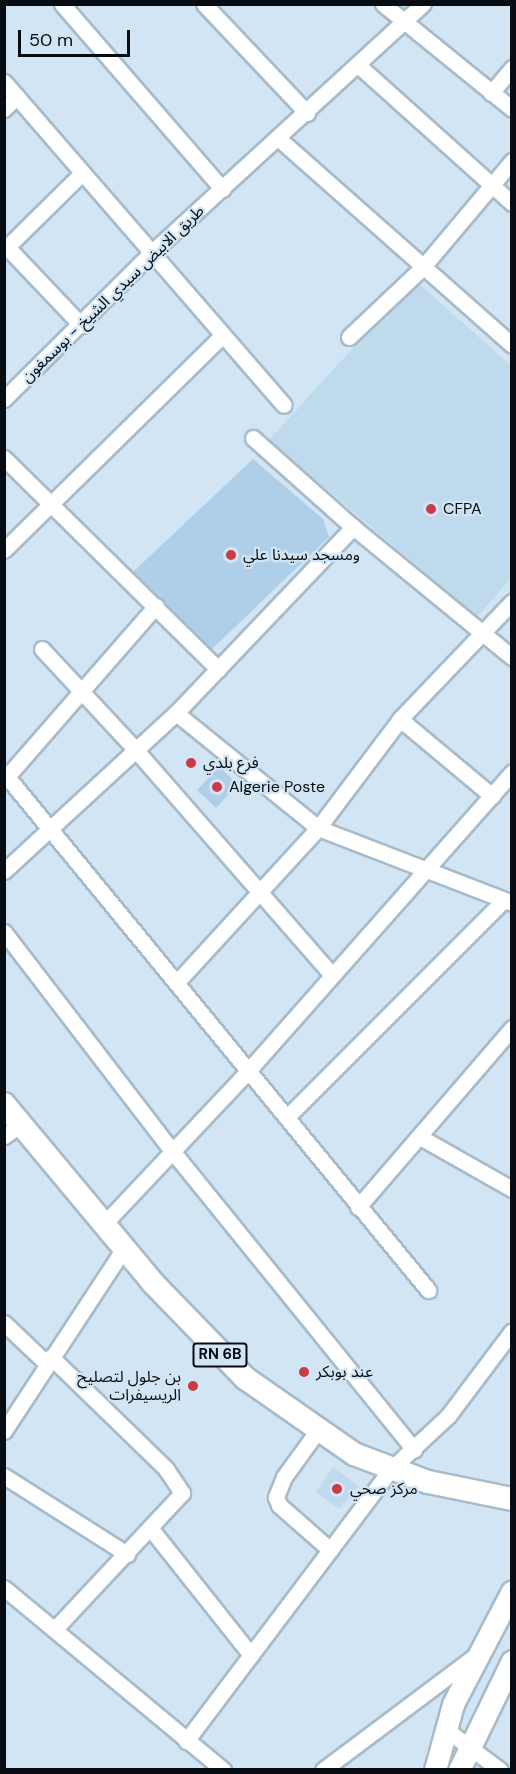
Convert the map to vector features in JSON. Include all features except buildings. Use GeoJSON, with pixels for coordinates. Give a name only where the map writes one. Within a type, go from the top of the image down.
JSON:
{"type":"FeatureCollection","features":[{"type":"Feature","properties":{"kind":"main road","name":"RN 6B"},"geometry":{"type":"LineString","coordinates":[[4,1104],[13,1130],[104,1224],[207,1343],[245,1378],[354,1454],[390,1470],[428,1482],[512,1499]]}},
{"type":"Feature","properties":{"kind":"street"},"geometry":{"type":"LineString","coordinates":[[62,4],[222,189]]}},
{"type":"Feature","properties":{"kind":"street"},"geometry":{"type":"LineString","coordinates":[[204,4],[306,113]]}},
{"type":"Feature","properties":{"kind":"street"},"geometry":{"type":"LineString","coordinates":[[383,4],[512,109]]}},
{"type":"Feature","properties":{"kind":"street","name":"طريق الابيض سيدي الشيخ - بوسمغون"},"geometry":{"type":"LineString","coordinates":[[4,399],[151,253],[423,4]]}},
{"type":"Feature","properties":{"kind":"street"},"geometry":{"type":"LineString","coordinates":[[358,65],[512,203]]}},
{"type":"Feature","properties":{"kind":"street"},"geometry":{"type":"LineString","coordinates":[[491,93],[512,68]]}},
{"type":"Feature","properties":{"kind":"street"},"geometry":{"type":"LineString","coordinates":[[4,82],[284,405]]}},
{"type":"Feature","properties":{"kind":"street"},"geometry":{"type":"LineString","coordinates":[[4,109],[17,96]]}},
{"type":"Feature","properties":{"kind":"street"},"geometry":{"type":"LineString","coordinates":[[278,138],[422,268],[512,345]]}},
{"type":"Feature","properties":{"kind":"street"},"geometry":{"type":"LineString","coordinates":[[349,337],[422,268],[512,161]]}},
{"type":"Feature","properties":{"kind":"street"},"geometry":{"type":"LineString","coordinates":[[81,325],[6,249],[82,173]]}},
{"type":"Feature","properties":{"kind":"street"},"geometry":{"type":"LineString","coordinates":[[4,550],[54,506],[222,336]]}},
{"type":"Feature","properties":{"kind":"street"},"geometry":{"type":"LineString","coordinates":[[253,438],[353,527],[512,657]]}},
{"type":"Feature","properties":{"kind":"street"},"geometry":{"type":"LineString","coordinates":[[4,458],[218,669]]}},
{"type":"Feature","properties":{"kind":"street"},"geometry":{"type":"LineString","coordinates":[[4,871],[134,748],[176,713],[353,527]]}},
{"type":"Feature","properties":{"kind":"street"},"geometry":{"type":"LineString","coordinates":[[178,981],[318,828],[400,719],[512,603]]}},
{"type":"Feature","properties":{"kind":"street"},"geometry":{"type":"LineString","coordinates":[[156,606],[83,693],[5,777],[178,981],[248,1072],[428,1290]]}},
{"type":"Feature","properties":{"kind":"street"},"geometry":{"type":"LineString","coordinates":[[42,649],[134,748],[332,975]]}},
{"type":"Feature","properties":{"kind":"street"},"geometry":{"type":"LineString","coordinates":[[176,713],[318,828],[507,902],[286,1117]]}},
{"type":"Feature","properties":{"kind":"street"},"geometry":{"type":"LineString","coordinates":[[400,719],[492,796]]}},
{"type":"Feature","properties":{"kind":"street"},"geometry":{"type":"LineString","coordinates":[[104,1224],[248,1072],[512,772]]}},
{"type":"Feature","properties":{"kind":"street"},"geometry":{"type":"LineString","coordinates":[[4,932],[173,1152],[414,1450]]}},
{"type":"Feature","properties":{"kind":"street"},"geometry":{"type":"LineString","coordinates":[[358,1207],[512,1028]]}},
{"type":"Feature","properties":{"kind":"street"},"geometry":{"type":"LineString","coordinates":[[420,1137],[512,1188]]}},
{"type":"Feature","properties":{"kind":"street"},"geometry":{"type":"LineString","coordinates":[[4,1431],[124,1248]]}},
{"type":"Feature","properties":{"kind":"street"},"geometry":{"type":"LineString","coordinates":[[4,1323],[49,1360],[179,1485],[180,1499],[54,1630]]}},
{"type":"Feature","properties":{"kind":"street"},"geometry":{"type":"LineString","coordinates":[[186,1741],[390,1470],[414,1450],[474,1384],[512,1331]]}},
{"type":"Feature","properties":{"kind":"street"},"geometry":{"type":"LineString","coordinates":[[318,1430],[284,1477],[276,1497],[279,1505],[330,1550]]}},
{"type":"Feature","properties":{"kind":"street"},"geometry":{"type":"LineString","coordinates":[[4,1476],[127,1554]]}},
{"type":"Feature","properties":{"kind":"street"},"geometry":{"type":"LineString","coordinates":[[151,1529],[250,1655]]}},
{"type":"Feature","properties":{"kind":"street"},"geometry":{"type":"LineString","coordinates":[[4,1588],[223,1770]]}},
{"type":"Feature","properties":{"kind":"street"},"geometry":{"type":"LineString","coordinates":[[435,1770],[444,1728],[478,1654],[512,1591]]}},
{"type":"Feature","properties":{"kind":"street"},"geometry":{"type":"LineString","coordinates":[[323,1770],[478,1654]]}},
{"type":"Feature","properties":{"kind":"street"},"geometry":{"type":"LineString","coordinates":[[459,1770],[468,1745],[512,1661]]}},
{"type":"Feature","properties":{"kind":"street"},"geometry":{"type":"LineString","coordinates":[[444,1728],[500,1770]]}},
{"type":"Feature","properties":{"kind":"shaded area","name":"CFPA"},"geometry":{"type":"Polygon","coordinates":[[[415,280],[511,366],[511,578],[477,617],[269,440],[415,280]]]}},
{"type":"Feature","properties":{"kind":"shaded area","name":"مركز صحي"},"geometry":{"type":"Polygon","coordinates":[[[333,1467],[358,1486],[339,1509],[316,1492],[333,1467]]]}},
{"type":"Feature","properties":{"kind":"place","name":"CFPA"},"geometry":{"type":"Point","coordinates":[431,509]}},
{"type":"Feature","properties":{"kind":"place","name":"ومسجد سيدنا علي"},"geometry":{"type":"Point","coordinates":[231,555]}},
{"type":"Feature","properties":{"kind":"place","name":"فرع بلدي"},"geometry":{"type":"Point","coordinates":[191,763]}},
{"type":"Feature","properties":{"kind":"place","name":"Algerie Poste"},"geometry":{"type":"Point","coordinates":[217,787]}},
{"type":"Feature","properties":{"kind":"place","name":"عند بوبكر"},"geometry":{"type":"Point","coordinates":[304,1372]}},
{"type":"Feature","properties":{"kind":"place","name":"بن جلول لتصليح الريسيفرات"},"geometry":{"type":"Point","coordinates":[193,1386]}},
{"type":"Feature","properties":{"kind":"place","name":"مركز صحي"},"geometry":{"type":"Point","coordinates":[337,1489]}}]}
